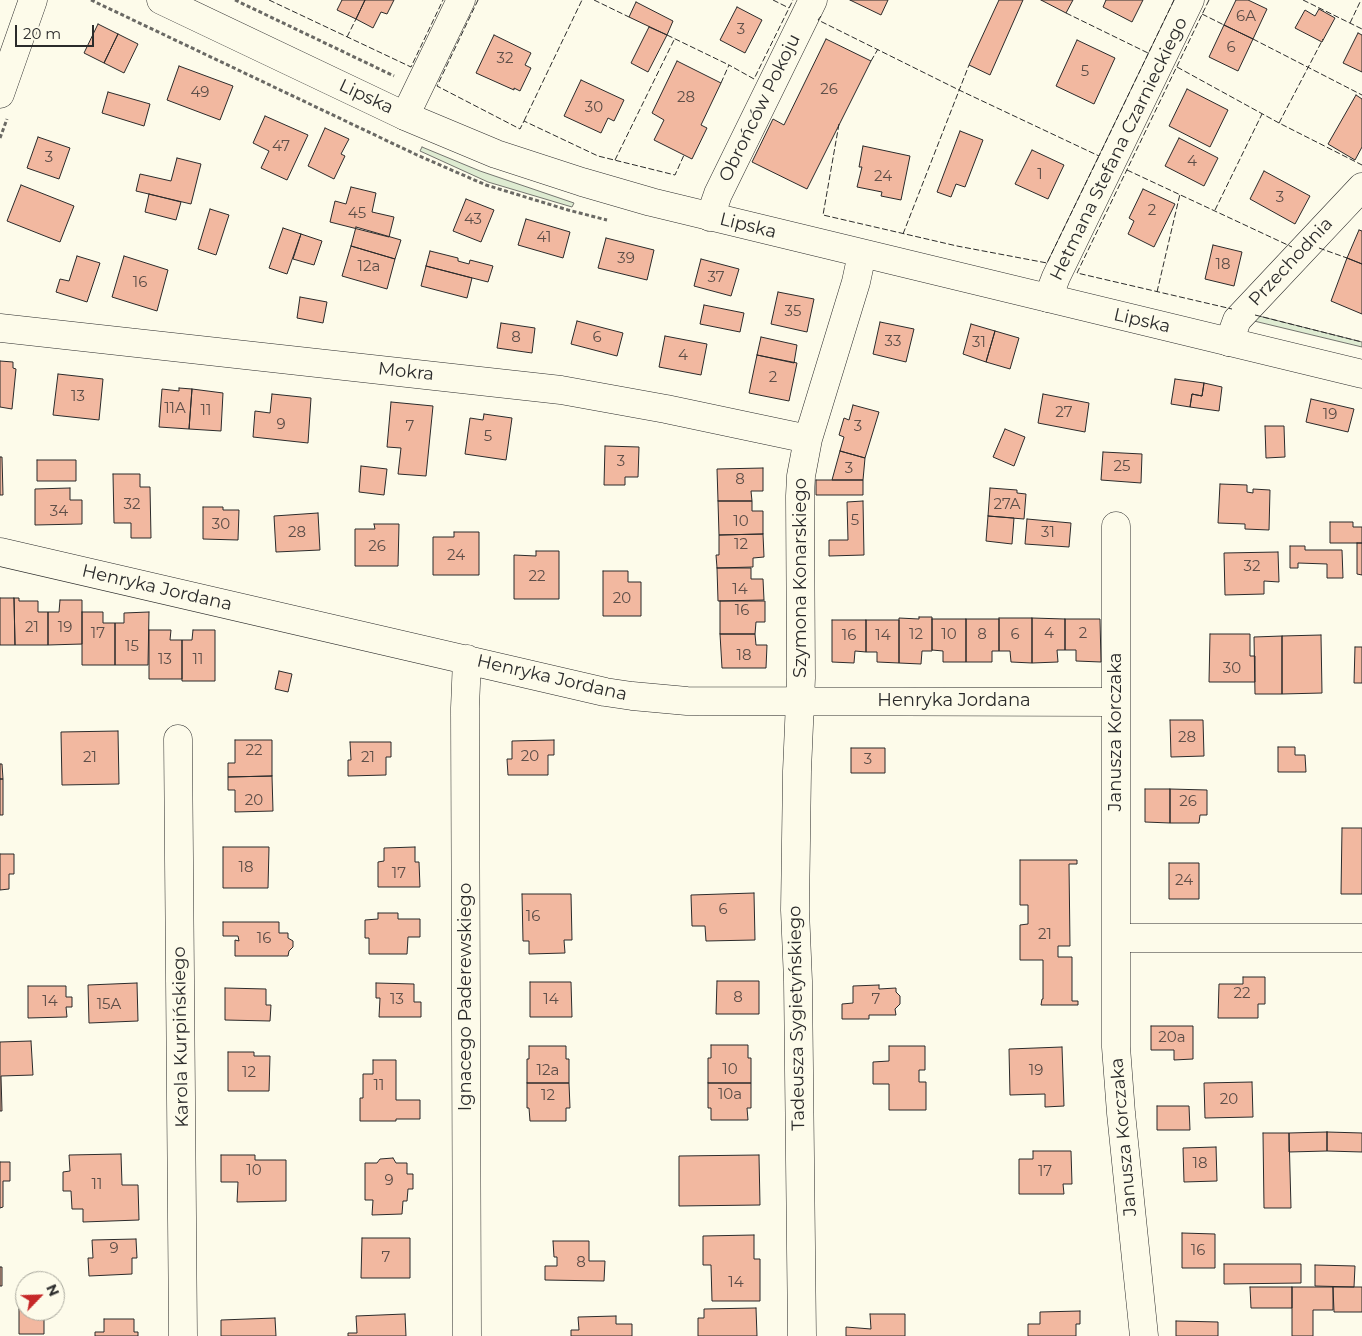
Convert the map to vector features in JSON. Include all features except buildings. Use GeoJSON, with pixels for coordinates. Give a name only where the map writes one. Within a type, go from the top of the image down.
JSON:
{"type":"FeatureCollection","features":[{"type":"Feature","properties":{"kind":"street"},"geometry":{"type":"LineString","coordinates":[[0,94],[33,0]]}},
{"type":"Feature","properties":{"kind":"street","name":"Lipska"},"geometry":{"type":"LineString","coordinates":[[161,0],[405,116],[496,154],[618,193],[862,254],[1362,374]]}},
{"type":"Feature","properties":{"kind":"street"},"geometry":{"type":"LineString","coordinates":[[405,116],[461,0]]}},
{"type":"Feature","properties":{"kind":"street","name":"Obrońców Pokoju"},"geometry":{"type":"LineString","coordinates":[[710,216],[718,194],[813,0]]}},
{"type":"Feature","properties":{"kind":"street","name":"Hetmana Stefana Czarnieckiego"},"geometry":{"type":"LineString","coordinates":[[1048,298],[1056,277],[1190,0]]}},
{"type":"Feature","properties":{"kind":"street","name":"Przechodnia"},"geometry":{"type":"LineString","coordinates":[[1229,342],[1237,320],[1362,187]]}},
{"type":"Feature","properties":{"kind":"street","name":"Szymona Konarskiego"},"geometry":{"type":"LineString","coordinates":[[800,700],[801,476],[808,439],[855,288],[862,254]]}},
{"type":"Feature","properties":{"kind":"street","name":"Mokra"},"geometry":{"type":"LineString","coordinates":[[0,328],[551,388],[658,407],[808,439]]}},
{"type":"Feature","properties":{"kind":"street","name":"Janusza Korczaka"},"geometry":{"type":"LineString","coordinates":[[1116,526],[1116,1016],[1118,1080],[1144,1336]]}},
{"type":"Feature","properties":{"kind":"street","name":"Henryka Jordana"},"geometry":{"type":"LineString","coordinates":[[0,552],[467,658],[605,692],[632,696],[687,700],[1115,702]]}},
{"type":"Feature","properties":{"kind":"street","name":"Ignacego Paderewskiego"},"geometry":{"type":"LineString","coordinates":[[467,658],[465,718],[467,1336]]}},
{"type":"Feature","properties":{"kind":"street","name":"Tadeusza Sygietyńskiego"},"geometry":{"type":"LineString","coordinates":[[800,700],[795,910],[798,981],[802,1336]]}},
{"type":"Feature","properties":{"kind":"street","name":"Karola Kurpińskiego"},"geometry":{"type":"LineString","coordinates":[[178,739],[182,1336]]}},
{"type":"Feature","properties":{"kind":"street"},"geometry":{"type":"LineString","coordinates":[[1116,938],[1362,938]]}},
{"type":"Feature","properties":{"kind":"path"},"geometry":{"type":"LineString","coordinates":[[235,0],[418,88]]}},
{"type":"Feature","properties":{"kind":"green space"},"geometry":{"type":"Polygon","coordinates":[[[422,147],[480,171],[574,203],[572,207],[488,182],[420,151],[422,147]]]}},
{"type":"Feature","properties":{"kind":"green space"},"geometry":{"type":"Polygon","coordinates":[[[1251,314],[1362,342],[1362,347],[1254,321],[1251,314]]]}},
{"type":"Feature","properties":{"kind":"fence"},"geometry":{"type":"LineString","coordinates":[[269,0],[411,67],[443,0]]}},
{"type":"Feature","properties":{"kind":"fence"},"geometry":{"type":"LineString","coordinates":[[478,0],[437,86],[520,129],[524,121],[598,156],[675,175],[684,155]]}},
{"type":"Feature","properties":{"kind":"fence"},"geometry":{"type":"LineString","coordinates":[[524,121],[582,0]]}},
{"type":"Feature","properties":{"kind":"fence"},"geometry":{"type":"LineString","coordinates":[[594,0],[629,17]]}},
{"type":"Feature","properties":{"kind":"fence"},"geometry":{"type":"LineString","coordinates":[[773,0],[789,8]]}},
{"type":"Feature","properties":{"kind":"fence"},"geometry":{"type":"LineString","coordinates":[[721,83],[729,65],[754,79],[793,0]]}},
{"type":"Feature","properties":{"kind":"fence"},"geometry":{"type":"LineString","coordinates":[[821,16],[818,20],[959,90],[1099,156],[1174,0]]}},
{"type":"Feature","properties":{"kind":"fence"},"geometry":{"type":"LineString","coordinates":[[1209,0],[1077,273],[1232,309]]}},
{"type":"Feature","properties":{"kind":"fence"},"geometry":{"type":"LineString","coordinates":[[1303,0],[1362,29]]}},
{"type":"Feature","properties":{"kind":"fence"},"geometry":{"type":"LineString","coordinates":[[1350,23],[1361,0]]}},
{"type":"Feature","properties":{"kind":"fence"},"geometry":{"type":"LineString","coordinates":[[1066,13],[1148,53]]}},
{"type":"Feature","properties":{"kind":"fence"},"geometry":{"type":"LineString","coordinates":[[1202,14],[1224,25]]}},
{"type":"Feature","properties":{"kind":"fence"},"geometry":{"type":"LineString","coordinates":[[347,37],[356,19]]}},
{"type":"Feature","properties":{"kind":"fence"},"geometry":{"type":"LineString","coordinates":[[667,35],[729,65]]}},
{"type":"Feature","properties":{"kind":"fence"},"geometry":{"type":"LineString","coordinates":[[1253,39],[1362,95]]}},
{"type":"Feature","properties":{"kind":"fence"},"geometry":{"type":"LineString","coordinates":[[1279,123],[1323,39]]}},
{"type":"Feature","properties":{"kind":"fence"},"geometry":{"type":"LineString","coordinates":[[615,160],[674,40]]}},
{"type":"Feature","properties":{"kind":"fence"},"geometry":{"type":"LineString","coordinates":[[871,61],[878,49]]}},
{"type":"Feature","properties":{"kind":"fence"},"geometry":{"type":"LineString","coordinates":[[903,234],[969,65]]}},
{"type":"Feature","properties":{"kind":"fence"},"geometry":{"type":"LineString","coordinates":[[1177,67],[1279,123],[1362,165]]}},
{"type":"Feature","properties":{"kind":"fence"},"geometry":{"type":"LineString","coordinates":[[1215,210],[1262,114]]}},
{"type":"Feature","properties":{"kind":"fence"},"geometry":{"type":"LineString","coordinates":[[839,124],[823,215],[957,246],[1047,263],[1099,156]]}},
{"type":"Feature","properties":{"kind":"fence"},"geometry":{"type":"LineString","coordinates":[[1127,170],[1292,247]]}},
{"type":"Feature","properties":{"kind":"fence"},"geometry":{"type":"LineString","coordinates":[[1157,292],[1180,194]]}},
{"type":"Feature","properties":{"kind":"fence"},"geometry":{"type":"LineString","coordinates":[[1319,248],[1347,258]]}},
{"type":"Feature","properties":{"kind":"fence"},"geometry":{"type":"LineString","coordinates":[[1255,315],[1362,342]]}}]}
